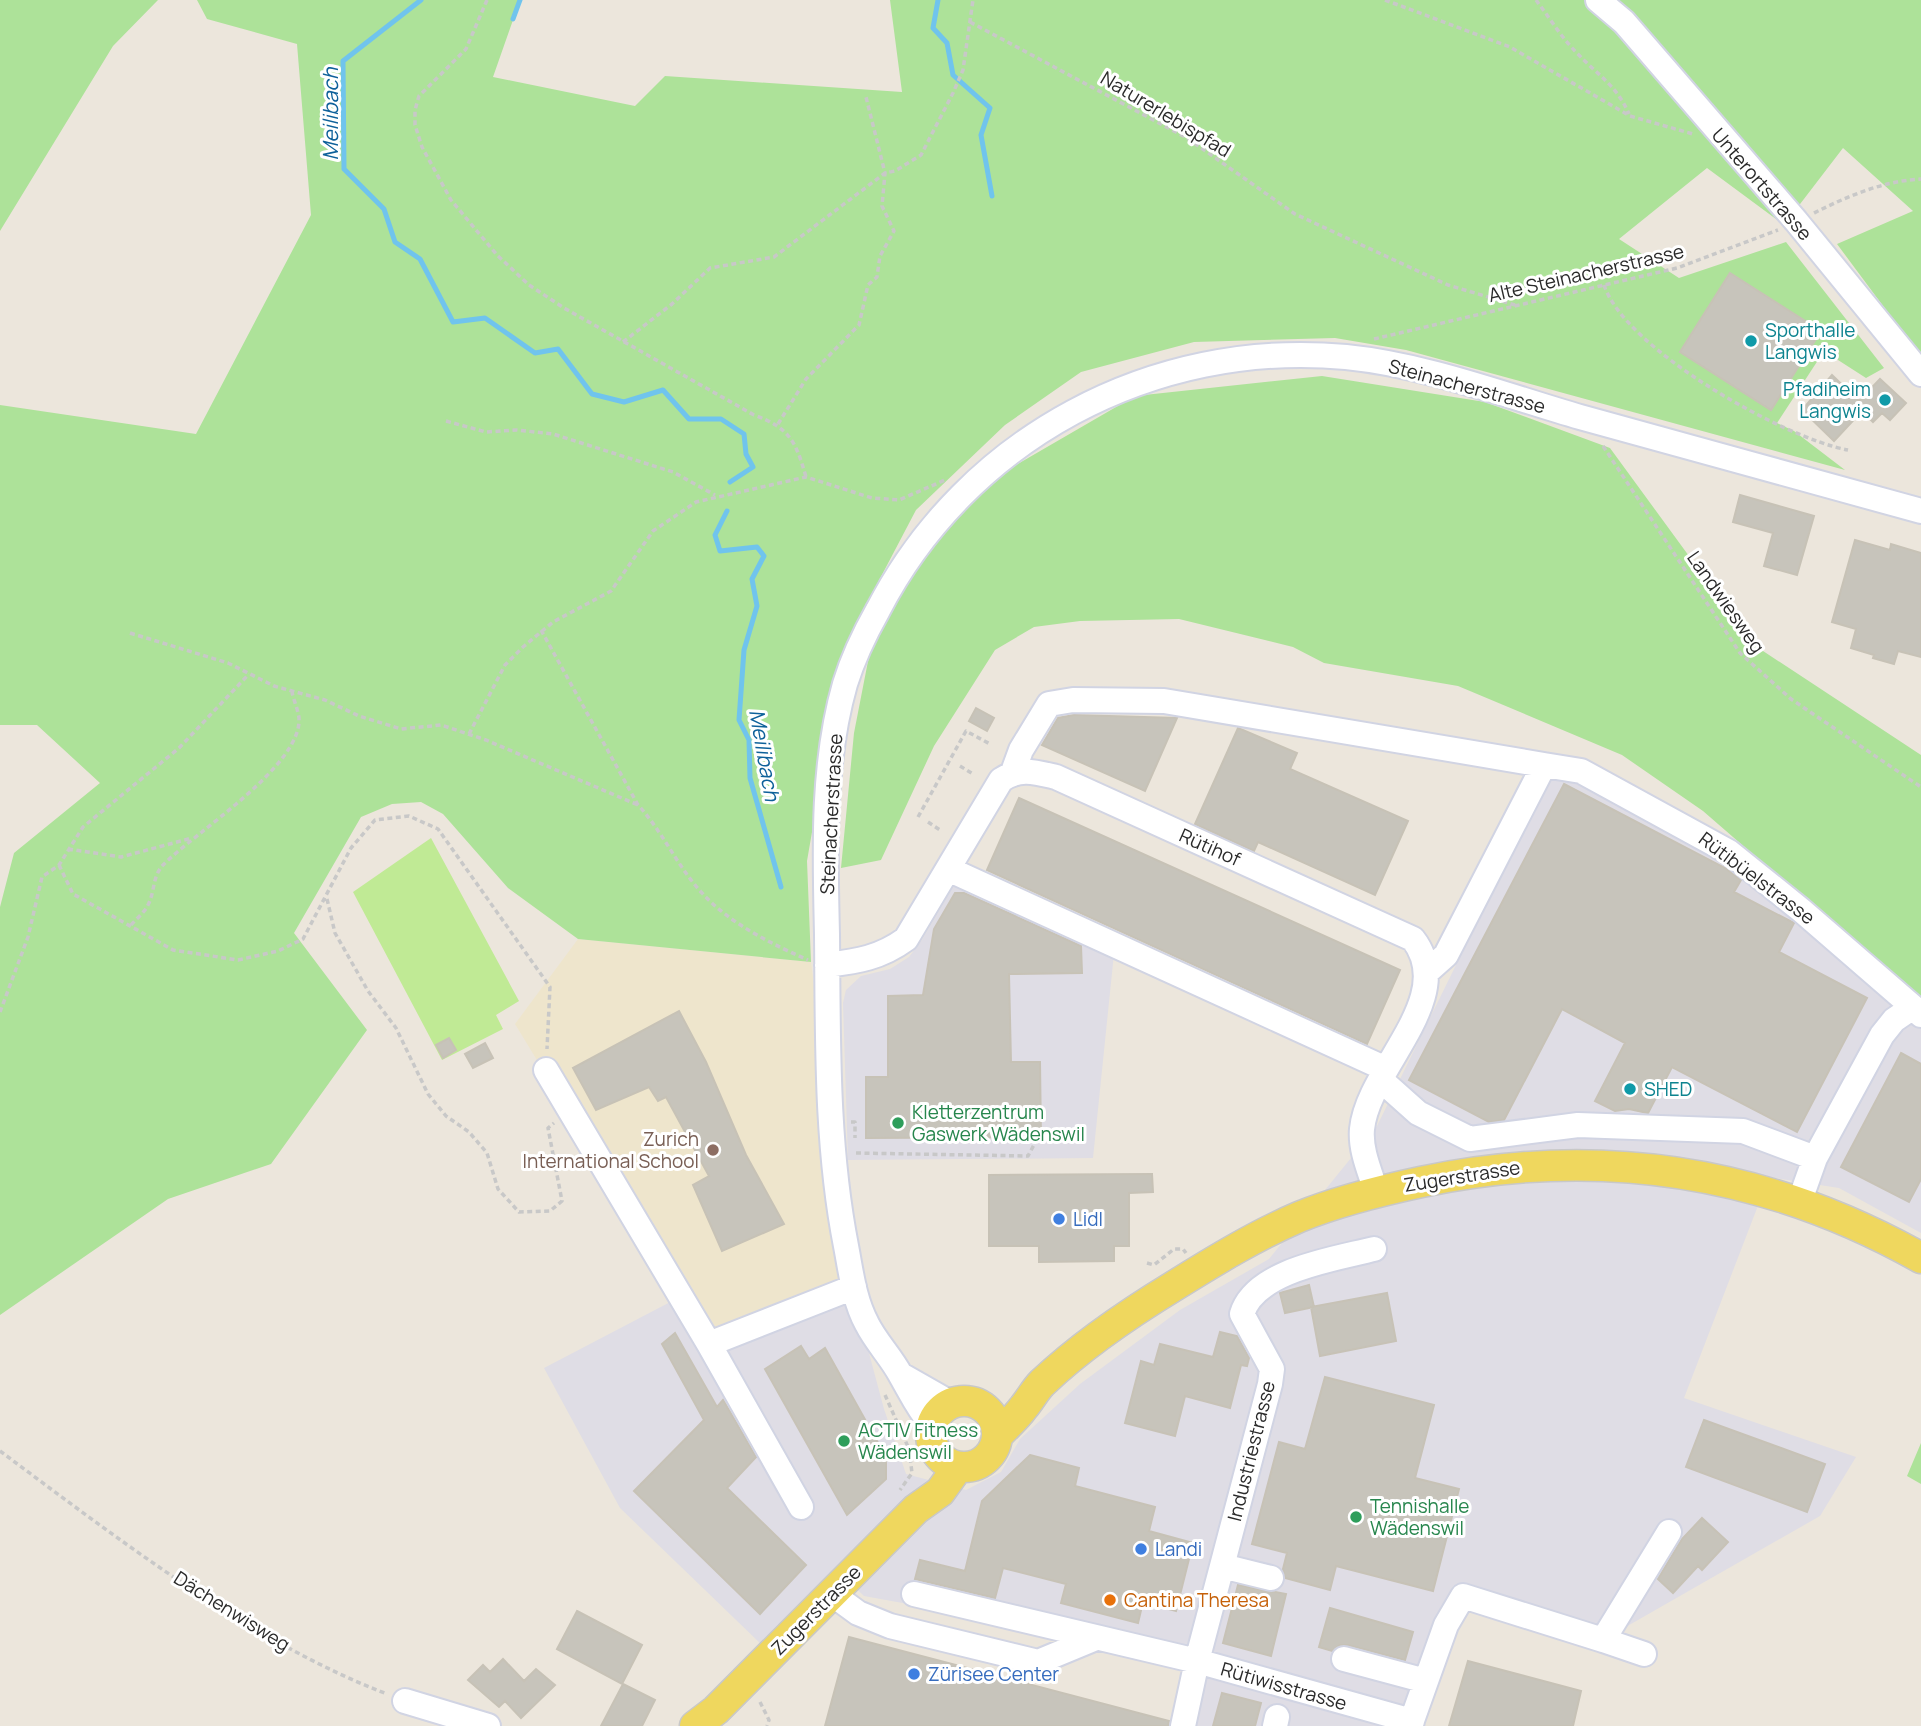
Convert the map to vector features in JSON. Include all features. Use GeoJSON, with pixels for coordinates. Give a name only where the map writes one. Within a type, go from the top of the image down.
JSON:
{"type":"FeatureCollection","features":[{"type":"Feature","properties":{"kind":"main road","name":"Zugerstrasse"},"geometry":{"type":"LineString","coordinates":[[992,1422],[1130,1313],[1211,1263],[1298,1218],[1376,1191],[1467,1172],[1572,1163],[1685,1173],[1799,1203],[1860,1227],[1921,1258]]}},
{"type":"Feature","properties":{"kind":"main road"},"geometry":{"type":"LineString","coordinates":[[966,1401],[992,1422],[995,1448],[988,1458],[971,1467],[948,1461],[932,1441],[932,1426],[939,1412],[951,1404],[966,1401]]}},
{"type":"Feature","properties":{"kind":"main road","name":"Zugerstrasse"},"geometry":{"type":"LineString","coordinates":[[708,1721],[832,1594],[905,1503],[948,1461]]}},
{"type":"Feature","properties":{"kind":"street","name":"Unterortstrasse"},"geometry":{"type":"LineString","coordinates":[[1598,0],[1624,22],[1796,221],[1921,374]]}},
{"type":"Feature","properties":{"kind":"street","name":"Steinacherstrasse"},"geometry":{"type":"LineString","coordinates":[[932,1426],[911,1399],[893,1384],[866,1323],[854,1287],[837,1202],[831,1121],[827,965],[830,768],[834,729],[846,679],[863,637],[906,561],[964,491],[1019,443],[1055,420],[1124,386],[1196,365],[1282,355],[1349,357],[1433,373],[1584,418],[1921,511]]}},
{"type":"Feature","properties":{"kind":"street","name":"Rütibüelstrasse"},"geometry":{"type":"LineString","coordinates":[[1013,772],[1021,750],[1049,704],[1073,700],[1164,701],[1581,771],[1729,852],[1801,910],[1917,1011],[1894,1020],[1882,1035],[1815,1158],[1799,1203]]}},
{"type":"Feature","properties":{"kind":"street"},"geometry":{"type":"LineString","coordinates":[[1376,1191],[1362,1142],[1367,1106],[1426,993],[1428,971],[1446,955],[1544,765]]}},
{"type":"Feature","properties":{"kind":"street","name":"Rütihof"},"geometry":{"type":"LineString","coordinates":[[1013,772],[1032,771],[1056,778],[1413,939],[1423,951],[1428,971]]}},
{"type":"Feature","properties":{"kind":"street"},"geometry":{"type":"LineString","coordinates":[[827,965],[866,961],[889,951],[905,939],[1001,780],[1013,772]]}},
{"type":"Feature","properties":{"kind":"street"},"geometry":{"type":"LineString","coordinates":[[948,869],[1384,1075],[1418,1113],[1470,1139],[1578,1125],[1743,1131],[1815,1158]]}},
{"type":"Feature","properties":{"kind":"street"},"geometry":{"type":"LineString","coordinates":[[546,1070],[709,1344],[801,1507]]}},
{"type":"Feature","properties":{"kind":"street","name":"Industriestrasse"},"geometry":{"type":"LineString","coordinates":[[1183,1726],[1197,1661],[1270,1384],[1272,1369],[1242,1314],[1246,1300],[1255,1291],[1284,1274],[1374,1249]]}},
{"type":"Feature","properties":{"kind":"street"},"geometry":{"type":"LineString","coordinates":[[709,1344],[854,1287]]}},
{"type":"Feature","properties":{"kind":"street","name":"Steinacherstrasse"},"geometry":{"type":"LineString","coordinates":[[893,1384],[951,1404]]}},
{"type":"Feature","properties":{"kind":"street"},"geometry":{"type":"LineString","coordinates":[[1603,1640],[1669,1532]]}},
{"type":"Feature","properties":{"kind":"street"},"geometry":{"type":"LineString","coordinates":[[1222,1566],[1271,1578]]}},
{"type":"Feature","properties":{"kind":"street"},"geometry":{"type":"LineString","coordinates":[[832,1594],[858,1613],[890,1626],[1038,1662],[1096,1638]]}},
{"type":"Feature","properties":{"kind":"street"},"geometry":{"type":"LineString","coordinates":[[914,1594],[1197,1661]]}},
{"type":"Feature","properties":{"kind":"street","name":"Rütiwisstrasse"},"geometry":{"type":"LineString","coordinates":[[1197,1661],[1411,1724],[1446,1625],[1463,1596],[1644,1654]]}},
{"type":"Feature","properties":{"kind":"street"},"geometry":{"type":"LineString","coordinates":[[1344,1659],[1426,1681]]}},
{"type":"Feature","properties":{"kind":"street"},"geometry":{"type":"LineString","coordinates":[[405,1701],[488,1726]]}},
{"type":"Feature","properties":{"kind":"path"},"geometry":{"type":"LineString","coordinates":[[488,0],[466,49],[419,96],[415,125],[422,147],[451,200],[497,254],[529,285],[623,342],[754,415],[778,424],[797,445],[806,477]]}},
{"type":"Feature","properties":{"kind":"path"},"geometry":{"type":"LineString","coordinates":[[623,342],[672,304],[710,268],[774,257],[886,173],[895,171],[920,155],[963,70],[973,0]]}},
{"type":"Feature","properties":{"kind":"path"},"geometry":{"type":"LineString","coordinates":[[1385,0],[1510,47],[1630,116],[1695,135]]}},
{"type":"Feature","properties":{"kind":"path"},"geometry":{"type":"LineString","coordinates":[[1536,0],[1576,53],[1600,71],[1622,98],[1630,116]]}},
{"type":"Feature","properties":{"kind":"path","name":"Naturerlebispfad"},"geometry":{"type":"LineString","coordinates":[[970,22],[1186,138],[1295,214],[1448,285],[1515,305]]}},
{"type":"Feature","properties":{"kind":"path"},"geometry":{"type":"LineString","coordinates":[[778,424],[806,379],[859,325],[868,285],[877,277],[880,256],[894,231],[882,206],[886,173],[866,97]]}},
{"type":"Feature","properties":{"kind":"path","name":"Alte Steinacherstrasse"},"geometry":{"type":"LineString","coordinates":[[1374,339],[1677,268],[1796,221],[1865,190],[1902,180],[1921,179]]}},
{"type":"Feature","properties":{"kind":"path"},"geometry":{"type":"LineString","coordinates":[[1604,285],[1610,303],[1644,340],[1692,376],[1777,424],[1825,446],[1848,450]]}},
{"type":"Feature","properties":{"kind":"path","name":"Landwiesweg"},"geometry":{"type":"LineString","coordinates":[[1584,418],[1740,653],[1791,699],[1921,787]]}},
{"type":"Feature","properties":{"kind":"path"},"geometry":{"type":"LineString","coordinates":[[446,421],[486,432],[517,430],[553,434],[673,472],[715,495]]}},
{"type":"Feature","properties":{"kind":"path"},"geometry":{"type":"LineString","coordinates":[[468,734],[505,665],[541,630],[611,591],[653,531],[696,502],[715,495],[806,477],[872,498],[899,500],[946,480],[952,482]]}},
{"type":"Feature","properties":{"kind":"path"},"geometry":{"type":"LineString","coordinates":[[541,630],[638,805],[660,829],[702,894],[724,913],[779,947],[827,965]]}},
{"type":"Feature","properties":{"kind":"path"},"geometry":{"type":"LineString","coordinates":[[130,633],[204,654],[292,692],[325,700],[359,716],[401,729],[441,725],[468,734],[638,805]]}},
{"type":"Feature","properties":{"kind":"path"},"geometry":{"type":"LineString","coordinates":[[0,1012],[29,937],[42,877],[59,865],[83,827],[180,748],[249,674]]}},
{"type":"Feature","properties":{"kind":"path"},"geometry":{"type":"LineString","coordinates":[[131,925],[149,904],[152,886],[160,868],[272,770],[293,740],[299,720],[292,692]]}},
{"type":"Feature","properties":{"kind":"path"},"geometry":{"type":"LineString","coordinates":[[918,817],[966,731],[990,744]]}},
{"type":"Feature","properties":{"kind":"path"},"geometry":{"type":"LineString","coordinates":[[960,766],[973,774]]}},
{"type":"Feature","properties":{"kind":"path"},"geometry":{"type":"LineString","coordinates":[[59,865],[73,894],[173,950],[238,960],[278,951],[303,939],[351,848],[375,820],[409,816],[438,830],[550,987],[546,1070]]}},
{"type":"Feature","properties":{"kind":"path"},"geometry":{"type":"LineString","coordinates":[[928,822],[940,830]]}},
{"type":"Feature","properties":{"kind":"path"},"geometry":{"type":"LineString","coordinates":[[68,849],[121,857],[196,837]]}},
{"type":"Feature","properties":{"kind":"path"},"geometry":{"type":"LineString","coordinates":[[326,897],[335,933],[368,991],[396,1028],[428,1094],[446,1116],[470,1132],[487,1153],[498,1189],[519,1212],[550,1211],[562,1200],[548,1128],[569,1110]]}},
{"type":"Feature","properties":{"kind":"path"},"geometry":{"type":"LineString","coordinates":[[831,1121],[855,1122],[856,1155],[1028,1156],[1036,1141],[1068,1140]]}},
{"type":"Feature","properties":{"kind":"path"},"geometry":{"type":"LineString","coordinates":[[1147,1263],[1154,1265],[1178,1248],[1187,1255]]}},
{"type":"Feature","properties":{"kind":"path"},"geometry":{"type":"LineString","coordinates":[[893,1384],[912,1473],[905,1503]]}},
{"type":"Feature","properties":{"kind":"path","name":"Dächenwisweg"},"geometry":{"type":"LineString","coordinates":[[0,1451],[162,1567],[239,1617],[344,1678],[405,1701]]}},
{"type":"Feature","properties":{"kind":"path"},"geometry":{"type":"LineString","coordinates":[[760,1702],[769,1720],[767,1726]]}},
{"type":"Feature","properties":{"kind":"shaded area"},"geometry":{"type":"Polygon","coordinates":[[[1556,761],[1718,850],[1921,1021],[1921,1233],[1839,1188],[1769,1177],[1684,1398],[1856,1457],[1820,1516],[1603,1640],[1463,1596],[1410,1726],[1183,1726],[1197,1662],[1096,1638],[864,1596],[835,1568],[763,1646],[620,1508],[544,1368],[676,1299],[852,1290],[884,1409],[906,1474],[966,1490],[1001,1472],[1020,1439],[1080,1384],[1180,1310],[1269,1259],[1377,1126],[1556,761]]]}},
{"type":"Feature","properties":{"kind":"shaded area"},"geometry":{"type":"Polygon","coordinates":[[[965,867],[1116,934],[1093,1158],[848,1160],[843,1003],[846,990],[861,976],[890,969],[909,957],[965,867]]]}},
{"type":"Feature","properties":{"kind":"shaded area","name":"Zurich International School"},"geometry":{"type":"Polygon","coordinates":[[[578,939],[811,962],[851,1285],[709,1343],[515,1024],[578,939]]]}},
{"type":"Feature","properties":{"kind":"green space"},"geometry":{"type":"Polygon","coordinates":[[[0,0],[158,0],[113,46],[0,231],[0,0]]]}},
{"type":"Feature","properties":{"kind":"green space"},"geometry":{"type":"Polygon","coordinates":[[[197,0],[520,0],[493,77],[635,106],[665,76],[902,92],[890,0],[1921,0],[1921,357],[1837,244],[1913,211],[1843,148],[1784,225],[1707,168],[1619,239],[1679,278],[1786,242],[1884,368],[1866,378],[1824,351],[1777,423],[1794,431],[1845,470],[1406,350],[1335,338],[1194,342],[1081,372],[1005,425],[916,510],[864,609],[830,728],[807,861],[811,962],[578,939],[508,888],[443,814],[421,802],[392,804],[361,817],[294,933],[367,1030],[271,1164],[168,1199],[0,1315],[0,907],[14,853],[100,783],[37,725],[0,725],[0,405],[196,434],[311,215],[297,44],[207,19],[197,0]]]}},
{"type":"Feature","properties":{"kind":"green space"},"geometry":{"type":"Polygon","coordinates":[[[1322,376],[1485,402],[1610,448],[1754,645],[1921,755],[1921,1000],[1703,811],[1622,755],[1458,686],[1324,663],[1293,647],[1179,619],[1080,621],[1034,627],[995,650],[934,746],[881,860],[841,868],[854,733],[877,615],[978,487],[1135,396],[1322,376]]]}},
{"type":"Feature","properties":{"kind":"green space"},"geometry":{"type":"Polygon","coordinates":[[[431,838],[519,1001],[496,1015],[503,1029],[442,1060],[353,892],[431,838]]]}},
{"type":"Feature","properties":{"kind":"green space"},"geometry":{"type":"Polygon","coordinates":[[[1921,1443],[1921,1484],[1907,1476],[1921,1443]]]}},
{"type":"Feature","properties":{"kind":"building","name":"Sporthalle Langwis"},"geometry":{"type":"Polygon","coordinates":[[[1730,273],[1821,331],[1771,410],[1680,352],[1730,273]]]}},
{"type":"Feature","properties":{"kind":"building"},"geometry":{"type":"Polygon","coordinates":[[[1832,375],[1859,401],[1880,379],[1906,403],[1890,420],[1882,413],[1873,422],[1862,411],[1834,441],[1802,410],[1832,375]]]}},
{"type":"Feature","properties":{"kind":"building"},"geometry":{"type":"Polygon","coordinates":[[[1740,495],[1814,516],[1797,575],[1764,566],[1773,533],[1733,522],[1740,495]]]}},
{"type":"Feature","properties":{"kind":"building"},"geometry":{"type":"Polygon","coordinates":[[[1855,540],[1890,550],[1891,544],[1921,553],[1921,657],[1898,651],[1894,664],[1873,658],[1874,655],[1851,648],[1856,629],[1832,622],[1855,540]]]}},
{"type":"Feature","properties":{"kind":"building"},"geometry":{"type":"Polygon","coordinates":[[[976,708],[994,718],[987,731],[969,721],[976,708]]]}},
{"type":"Feature","properties":{"kind":"building"},"geometry":{"type":"Polygon","coordinates":[[[1074,715],[1177,718],[1145,791],[1042,745],[1058,718],[1074,715]]]}},
{"type":"Feature","properties":{"kind":"building"},"geometry":{"type":"Polygon","coordinates":[[[1238,728],[1297,753],[1290,769],[1408,821],[1375,895],[1258,842],[1254,851],[1195,824],[1238,728]]]}},
{"type":"Feature","properties":{"kind":"building"},"geometry":{"type":"Polygon","coordinates":[[[1564,784],[1725,868],[1741,880],[1734,892],[1794,923],[1779,952],[1867,998],[1797,1132],[1672,1067],[1648,1113],[1629,1109],[1615,1111],[1595,1101],[1625,1043],[1562,1009],[1504,1120],[1489,1122],[1409,1080],[1564,784]]]}},
{"type":"Feature","properties":{"kind":"building"},"geometry":{"type":"Polygon","coordinates":[[[1019,798],[1400,970],[1367,1044],[987,870],[1019,798]]]}},
{"type":"Feature","properties":{"kind":"building"},"geometry":{"type":"Polygon","coordinates":[[[955,893],[964,893],[1081,946],[1082,973],[1009,974],[1011,1062],[1040,1062],[1041,1137],[866,1138],[866,1077],[888,1077],[888,996],[923,995],[934,929],[955,893]]]}},
{"type":"Feature","properties":{"kind":"building","name":"Zurich International School"},"geometry":{"type":"Polygon","coordinates":[[[679,1011],[706,1062],[746,1155],[784,1224],[722,1251],[693,1185],[709,1176],[666,1097],[658,1101],[649,1087],[596,1110],[573,1068],[679,1011]]]}},
{"type":"Feature","properties":{"kind":"building"},"geometry":{"type":"Polygon","coordinates":[[[449,1038],[456,1050],[443,1058],[436,1045],[449,1038]]]}},
{"type":"Feature","properties":{"kind":"building"},"geometry":{"type":"Polygon","coordinates":[[[485,1043],[493,1058],[473,1068],[465,1054],[485,1043]]]}},
{"type":"Feature","properties":{"kind":"building"},"geometry":{"type":"Polygon","coordinates":[[[1901,1053],[1921,1064],[1921,1179],[1909,1202],[1841,1167],[1901,1053]]]}},
{"type":"Feature","properties":{"kind":"building","name":"Lidl"},"geometry":{"type":"Polygon","coordinates":[[[1152,1174],[1153,1192],[1129,1193],[1129,1246],[1114,1246],[1114,1261],[1039,1262],[1039,1246],[989,1246],[989,1175],[1152,1174]]]}},
{"type":"Feature","properties":{"kind":"building"},"geometry":{"type":"Polygon","coordinates":[[[1309,1285],[1314,1307],[1285,1313],[1280,1293],[1309,1285]]]}},
{"type":"Feature","properties":{"kind":"building"},"geometry":{"type":"Polygon","coordinates":[[[1387,1293],[1396,1341],[1320,1356],[1311,1307],[1387,1293]]]}},
{"type":"Feature","properties":{"kind":"building"},"geometry":{"type":"Polygon","coordinates":[[[1220,1332],[1237,1336],[1249,1358],[1247,1366],[1241,1365],[1230,1408],[1185,1396],[1175,1436],[1125,1423],[1141,1361],[1154,1365],[1160,1344],[1213,1357],[1220,1332]]]}},
{"type":"Feature","properties":{"kind":"building"},"geometry":{"type":"Polygon","coordinates":[[[675,1333],[717,1407],[723,1400],[756,1457],[727,1488],[806,1565],[760,1614],[634,1491],[704,1420],[662,1344],[675,1333]]]}},
{"type":"Feature","properties":{"kind":"building"},"geometry":{"type":"Polygon","coordinates":[[[801,1346],[809,1359],[825,1348],[886,1457],[886,1479],[847,1515],[765,1369],[801,1346]]]}},
{"type":"Feature","properties":{"kind":"building","name":"Tennishalle Wädenswil"},"geometry":{"type":"Polygon","coordinates":[[[1325,1377],[1434,1405],[1415,1478],[1459,1489],[1433,1591],[1336,1566],[1330,1590],[1285,1578],[1283,1569],[1287,1553],[1252,1544],[1279,1442],[1305,1449],[1325,1377]]]}},
{"type":"Feature","properties":{"kind":"building"},"geometry":{"type":"Polygon","coordinates":[[[1704,1420],[1825,1464],[1807,1512],[1686,1467],[1704,1420]]]}},
{"type":"Feature","properties":{"kind":"building"},"geometry":{"type":"Polygon","coordinates":[[[1030,1455],[1079,1468],[1075,1486],[1155,1507],[1149,1531],[1193,1543],[1176,1611],[1143,1602],[1138,1623],[1061,1603],[1066,1584],[1003,1568],[995,1598],[915,1579],[920,1560],[965,1571],[982,1501],[1030,1455]]]}},
{"type":"Feature","properties":{"kind":"building"},"geometry":{"type":"Polygon","coordinates":[[[1702,1518],[1728,1542],[1702,1570],[1698,1566],[1673,1593],[1658,1579],[1682,1539],[1702,1518]]]}},
{"type":"Feature","properties":{"kind":"building"},"geometry":{"type":"Polygon","coordinates":[[[1238,1585],[1286,1594],[1271,1656],[1223,1643],[1238,1585]]]}},
{"type":"Feature","properties":{"kind":"building"},"geometry":{"type":"Polygon","coordinates":[[[1330,1608],[1413,1632],[1405,1660],[1348,1645],[1340,1645],[1332,1651],[1319,1647],[1330,1608]]]}},
{"type":"Feature","properties":{"kind":"building"},"geometry":{"type":"Polygon","coordinates":[[[577,1611],[642,1645],[622,1684],[557,1649],[577,1611]]]}},
{"type":"Feature","properties":{"kind":"building","name":"Zürisee Center"},"geometry":{"type":"Polygon","coordinates":[[[849,1637],[1169,1721],[1168,1726],[825,1726],[849,1637]]]}},
{"type":"Feature","properties":{"kind":"building"},"geometry":{"type":"Polygon","coordinates":[[[503,1659],[524,1681],[536,1669],[555,1685],[521,1718],[505,1701],[499,1707],[468,1680],[483,1665],[490,1672],[503,1659]]]}},
{"type":"Feature","properties":{"kind":"building"},"geometry":{"type":"Polygon","coordinates":[[[1468,1661],[1581,1691],[1573,1726],[1449,1726],[1468,1661]]]}},
{"type":"Feature","properties":{"kind":"building"},"geometry":{"type":"Polygon","coordinates":[[[623,1684],[655,1700],[642,1726],[601,1726],[623,1684]]]}},
{"type":"Feature","properties":{"kind":"building"},"geometry":{"type":"Polygon","coordinates":[[[1222,1693],[1261,1703],[1255,1726],[1213,1726],[1222,1693]]]}},
{"type":"Feature","properties":{"kind":"waterway","name":"Meilibach"},"geometry":{"type":"LineString","coordinates":[[421,0],[343,61],[344,169],[384,209],[395,242],[420,259],[453,322],[485,318],[535,353],[558,349],[592,394],[624,402],[663,390],[689,419],[721,419],[744,434],[746,454],[753,467],[730,482]]}},
{"type":"Feature","properties":{"kind":"waterway"},"geometry":{"type":"LineString","coordinates":[[513,19],[520,0]]}},
{"type":"Feature","properties":{"kind":"waterway"},"geometry":{"type":"LineString","coordinates":[[938,0],[933,28],[947,43],[953,75],[990,108],[981,135],[992,196]]}},
{"type":"Feature","properties":{"kind":"waterway","name":"Meilibach"},"geometry":{"type":"LineString","coordinates":[[727,511],[715,535],[720,551],[757,547],[764,556],[752,579],[757,606],[744,650],[739,720],[749,740],[750,778],[781,887]]}},
{"type":"Feature","properties":{"kind":"place","name":"Sporthalle Langwis"},"geometry":{"type":"Point","coordinates":[1751,341]}},
{"type":"Feature","properties":{"kind":"place","name":"Pfadiheim Langwis"},"geometry":{"type":"Point","coordinates":[1885,400]}},
{"type":"Feature","properties":{"kind":"place","name":"SHED"},"geometry":{"type":"Point","coordinates":[1630,1089]}},
{"type":"Feature","properties":{"kind":"place","name":"Kletterzentrum Gaswerk Wädenswil"},"geometry":{"type":"Point","coordinates":[898,1123]}},
{"type":"Feature","properties":{"kind":"place","name":"Zurich International School"},"geometry":{"type":"Point","coordinates":[713,1150]}},
{"type":"Feature","properties":{"kind":"place","name":"Lidl"},"geometry":{"type":"Point","coordinates":[1059,1219]}},
{"type":"Feature","properties":{"kind":"place","name":"ACTIV Fitness Wädenswil"},"geometry":{"type":"Point","coordinates":[844,1441]}},
{"type":"Feature","properties":{"kind":"place","name":"Tennishalle Wädenswil"},"geometry":{"type":"Point","coordinates":[1356,1517]}},
{"type":"Feature","properties":{"kind":"place","name":"Landi"},"geometry":{"type":"Point","coordinates":[1141,1549]}},
{"type":"Feature","properties":{"kind":"place","name":"Cantina Theresa"},"geometry":{"type":"Point","coordinates":[1110,1600]}},
{"type":"Feature","properties":{"kind":"place","name":"Zürisee Center"},"geometry":{"type":"Point","coordinates":[914,1674]}}]}
